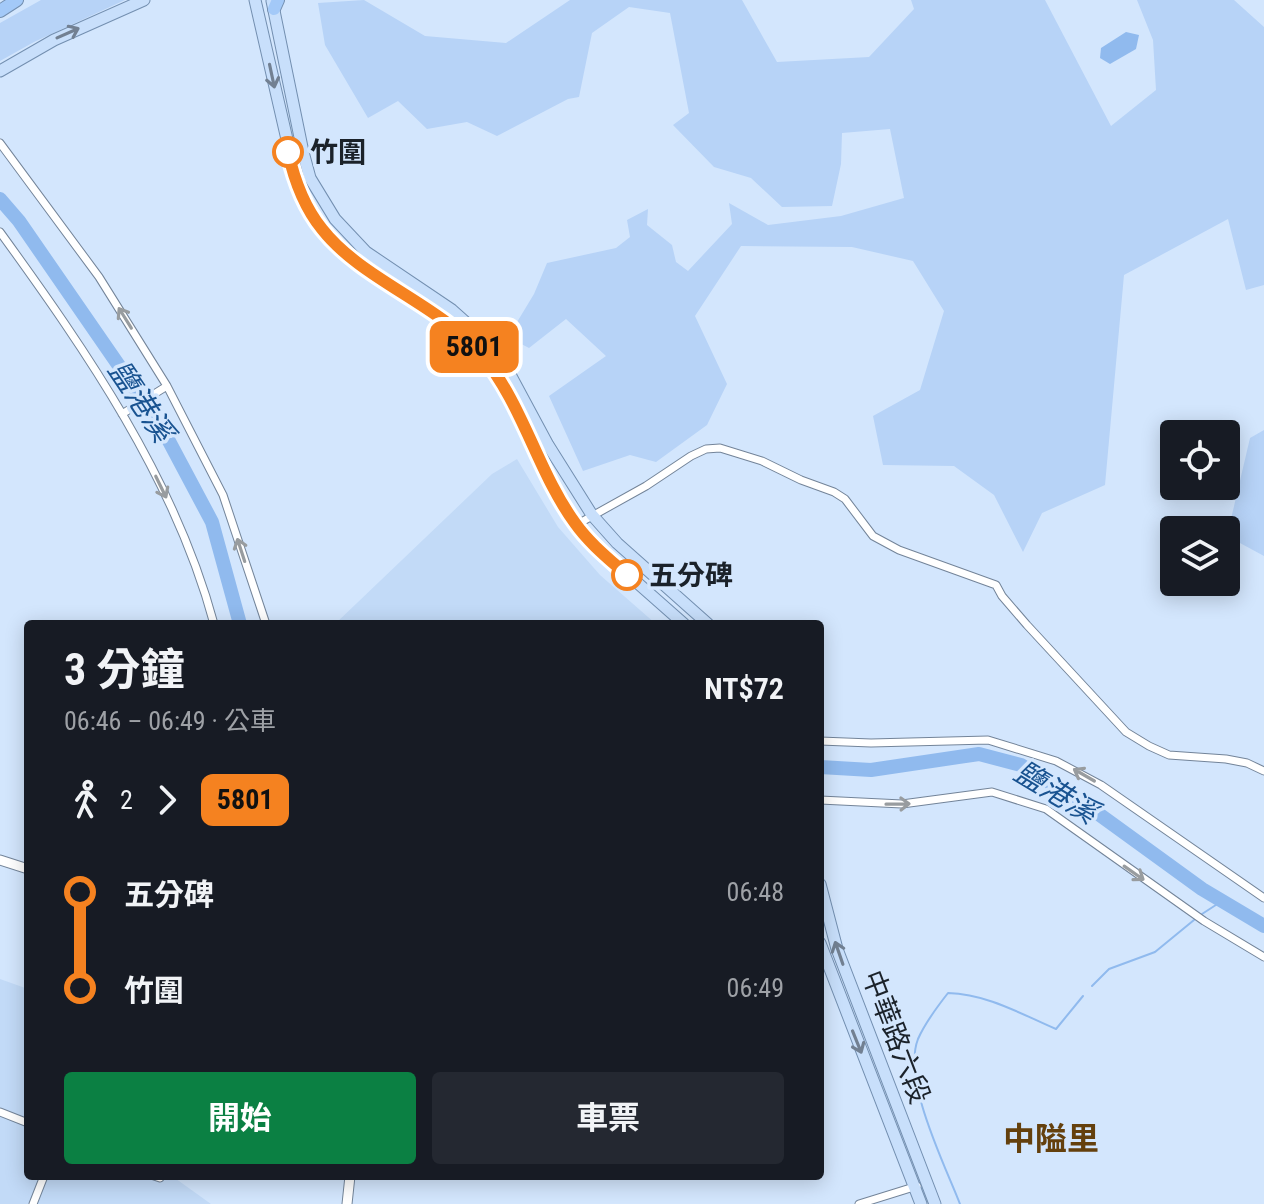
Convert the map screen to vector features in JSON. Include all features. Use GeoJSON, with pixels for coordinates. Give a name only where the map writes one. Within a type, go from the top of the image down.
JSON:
{"type":"FeatureCollection","features":[{"type":"Feature","properties":{"kind":"highway"},"geometry":{"type":"LineString","coordinates":[[0,11],[17,0]]}},
{"type":"Feature","properties":{"kind":"main road"},"geometry":{"type":"LineString","coordinates":[[0,71],[54,40],[144,0]]}},
{"type":"Feature","properties":{"kind":"main road"},"geometry":{"type":"LineString","coordinates":[[248,0],[259,17]]}},
{"type":"Feature","properties":{"kind":"main road"},"geometry":{"type":"LineString","coordinates":[[255,0],[290,160],[307,207],[322,229],[342,249],[445,322],[481,354],[509,397],[576,525],[679,620]]}},
{"type":"Feature","properties":{"kind":"main road"},"geometry":{"type":"LineString","coordinates":[[275,3],[303,152],[310,178],[321,198],[350,237],[366,252],[452,310],[489,343],[505,365],[548,445],[592,515],[617,543],[704,620]]}},
{"type":"Feature","properties":{"kind":"main road","name":"中華路六段"},"geometry":{"type":"LineString","coordinates":[[824,899],[837,949],[920,1185],[921,1204]]}},
{"type":"Feature","properties":{"kind":"main road","name":"中華路六段"},"geometry":{"type":"LineString","coordinates":[[824,955],[920,1185],[935,1204]]}},
{"type":"Feature","properties":{"kind":"street"},"geometry":{"type":"LineString","coordinates":[[0,143],[99,277],[167,386],[223,495],[265,620]]}},
{"type":"Feature","properties":{"kind":"street"},"geometry":{"type":"LineString","coordinates":[[0,232],[132,429],[177,520],[213,620]]}},
{"type":"Feature","properties":{"kind":"street"},"geometry":{"type":"LineString","coordinates":[[122,414],[167,386]]}},
{"type":"Feature","properties":{"kind":"street"},"geometry":{"type":"LineString","coordinates":[[576,525],[706,449],[720,448],[762,461],[845,499],[873,536],[899,550],[996,585],[1002,596],[1126,732],[1169,755],[1226,759],[1247,763],[1264,771]]}},
{"type":"Feature","properties":{"kind":"street"},"geometry":{"type":"LineString","coordinates":[[824,741],[988,740],[1056,761],[1101,785],[1264,898]]}},
{"type":"Feature","properties":{"kind":"street"},"geometry":{"type":"LineString","coordinates":[[824,800],[902,804],[992,792],[1046,809],[1204,921],[1264,957]]}},
{"type":"Feature","properties":{"kind":"street"},"geometry":{"type":"LineString","coordinates":[[0,860],[24,868]]}},
{"type":"Feature","properties":{"kind":"street"},"geometry":{"type":"LineString","coordinates":[[0,1112],[24,1121]]}},
{"type":"Feature","properties":{"kind":"street"},"geometry":{"type":"LineString","coordinates":[[33,1204],[42,1180]]}},
{"type":"Feature","properties":{"kind":"street"},"geometry":{"type":"LineString","coordinates":[[347,1204],[350,1180]]}},
{"type":"Feature","properties":{"kind":"street"},"geometry":{"type":"LineString","coordinates":[[859,1204],[920,1185]]}},
{"type":"Feature","properties":{"kind":"shaded area"},"geometry":{"type":"Polygon","coordinates":[[[41,0],[125,0],[0,61],[0,23],[41,0]]]}},
{"type":"Feature","properties":{"kind":"shaded area"},"geometry":{"type":"Polygon","coordinates":[[[364,0],[425,36],[506,43],[570,0],[742,0],[777,62],[869,57],[914,9],[911,0],[1045,0],[1111,126],[1156,90],[1153,40],[1137,0],[1234,0],[1264,27],[1264,285],[1246,290],[1228,219],[1124,275],[1105,485],[1042,513],[1023,552],[994,495],[954,466],[883,465],[873,416],[920,390],[944,311],[913,261],[852,247],[741,246],[695,316],[727,384],[707,425],[656,462],[630,455],[583,471],[549,396],[606,356],[566,319],[529,348],[508,337],[534,294],[547,263],[616,248],[630,237],[627,220],[648,209],[647,225],[672,245],[676,262],[688,271],[732,224],[729,203],[768,225],[841,216],[904,198],[890,129],[842,133],[841,164],[832,206],[782,207],[751,178],[714,167],[673,125],[689,113],[670,13],[629,7],[592,33],[579,97],[568,99],[497,136],[467,122],[427,129],[398,101],[368,118],[325,45],[318,3],[364,0]]]}},
{"type":"Feature","properties":{"kind":"shaded area"},"geometry":{"type":"Polygon","coordinates":[[[1126,32],[1139,35],[1136,49],[1110,64],[1100,58],[1101,48],[1126,32]]]}},
{"type":"Feature","properties":{"kind":"shaded area"},"geometry":{"type":"Polygon","coordinates":[[[1264,430],[1264,556],[1240,543],[1240,516],[1232,516],[1235,500],[1240,500],[1240,481],[1250,438],[1264,430]]]}},
{"type":"Feature","properties":{"kind":"shaded area"},"geometry":{"type":"Polygon","coordinates":[[[517,459],[558,527],[600,575],[651,620],[339,620],[492,474],[517,459]]]}},
{"type":"Feature","properties":{"kind":"shaded area"},"geometry":{"type":"Polygon","coordinates":[[[0,979],[24,988],[24,1180],[178,1180],[211,1204],[0,1204],[0,979]]]}},
{"type":"Feature","properties":{"kind":"waterway","name":"鹽港溪"},"geometry":{"type":"LineString","coordinates":[[0,199],[19,221],[162,428],[212,522],[239,620]]}},
{"type":"Feature","properties":{"kind":"waterway","name":"鹽港溪"},"geometry":{"type":"LineString","coordinates":[[824,767],[871,770],[979,754],[1021,765],[1089,807],[1202,889],[1264,926]]}},
{"type":"Feature","properties":{"kind":"waterway"},"geometry":{"type":"LineString","coordinates":[[1202,914],[1222,901]]}},
{"type":"Feature","properties":{"kind":"waterway"},"geometry":{"type":"LineString","coordinates":[[1092,986],[1109,969],[1155,952],[1194,920]]}},
{"type":"Feature","properties":{"kind":"waterway"},"geometry":{"type":"LineString","coordinates":[[960,1204],[920,1099],[915,1056],[924,1027],[948,993],[990,1001],[1056,1029],[1083,996]]}},
{"type":"Feature","properties":{"kind":"bus line","name":"5801"},"geometry":{"type":"LineString","coordinates":[[288,152],[307,207],[322,229],[342,249],[445,322],[481,354],[509,397],[576,525],[627,575]]}},
{"type":"Feature","properties":{"kind":"place","name":"竹圍"},"geometry":{"type":"Point","coordinates":[288,152]}},
{"type":"Feature","properties":{"kind":"place","name":"五分碑"},"geometry":{"type":"Point","coordinates":[627,575]}},
{"type":"Feature","properties":{"kind":"district","name":"中隘里"},"geometry":{"type":"Point","coordinates":[1051,1139]}}]}
